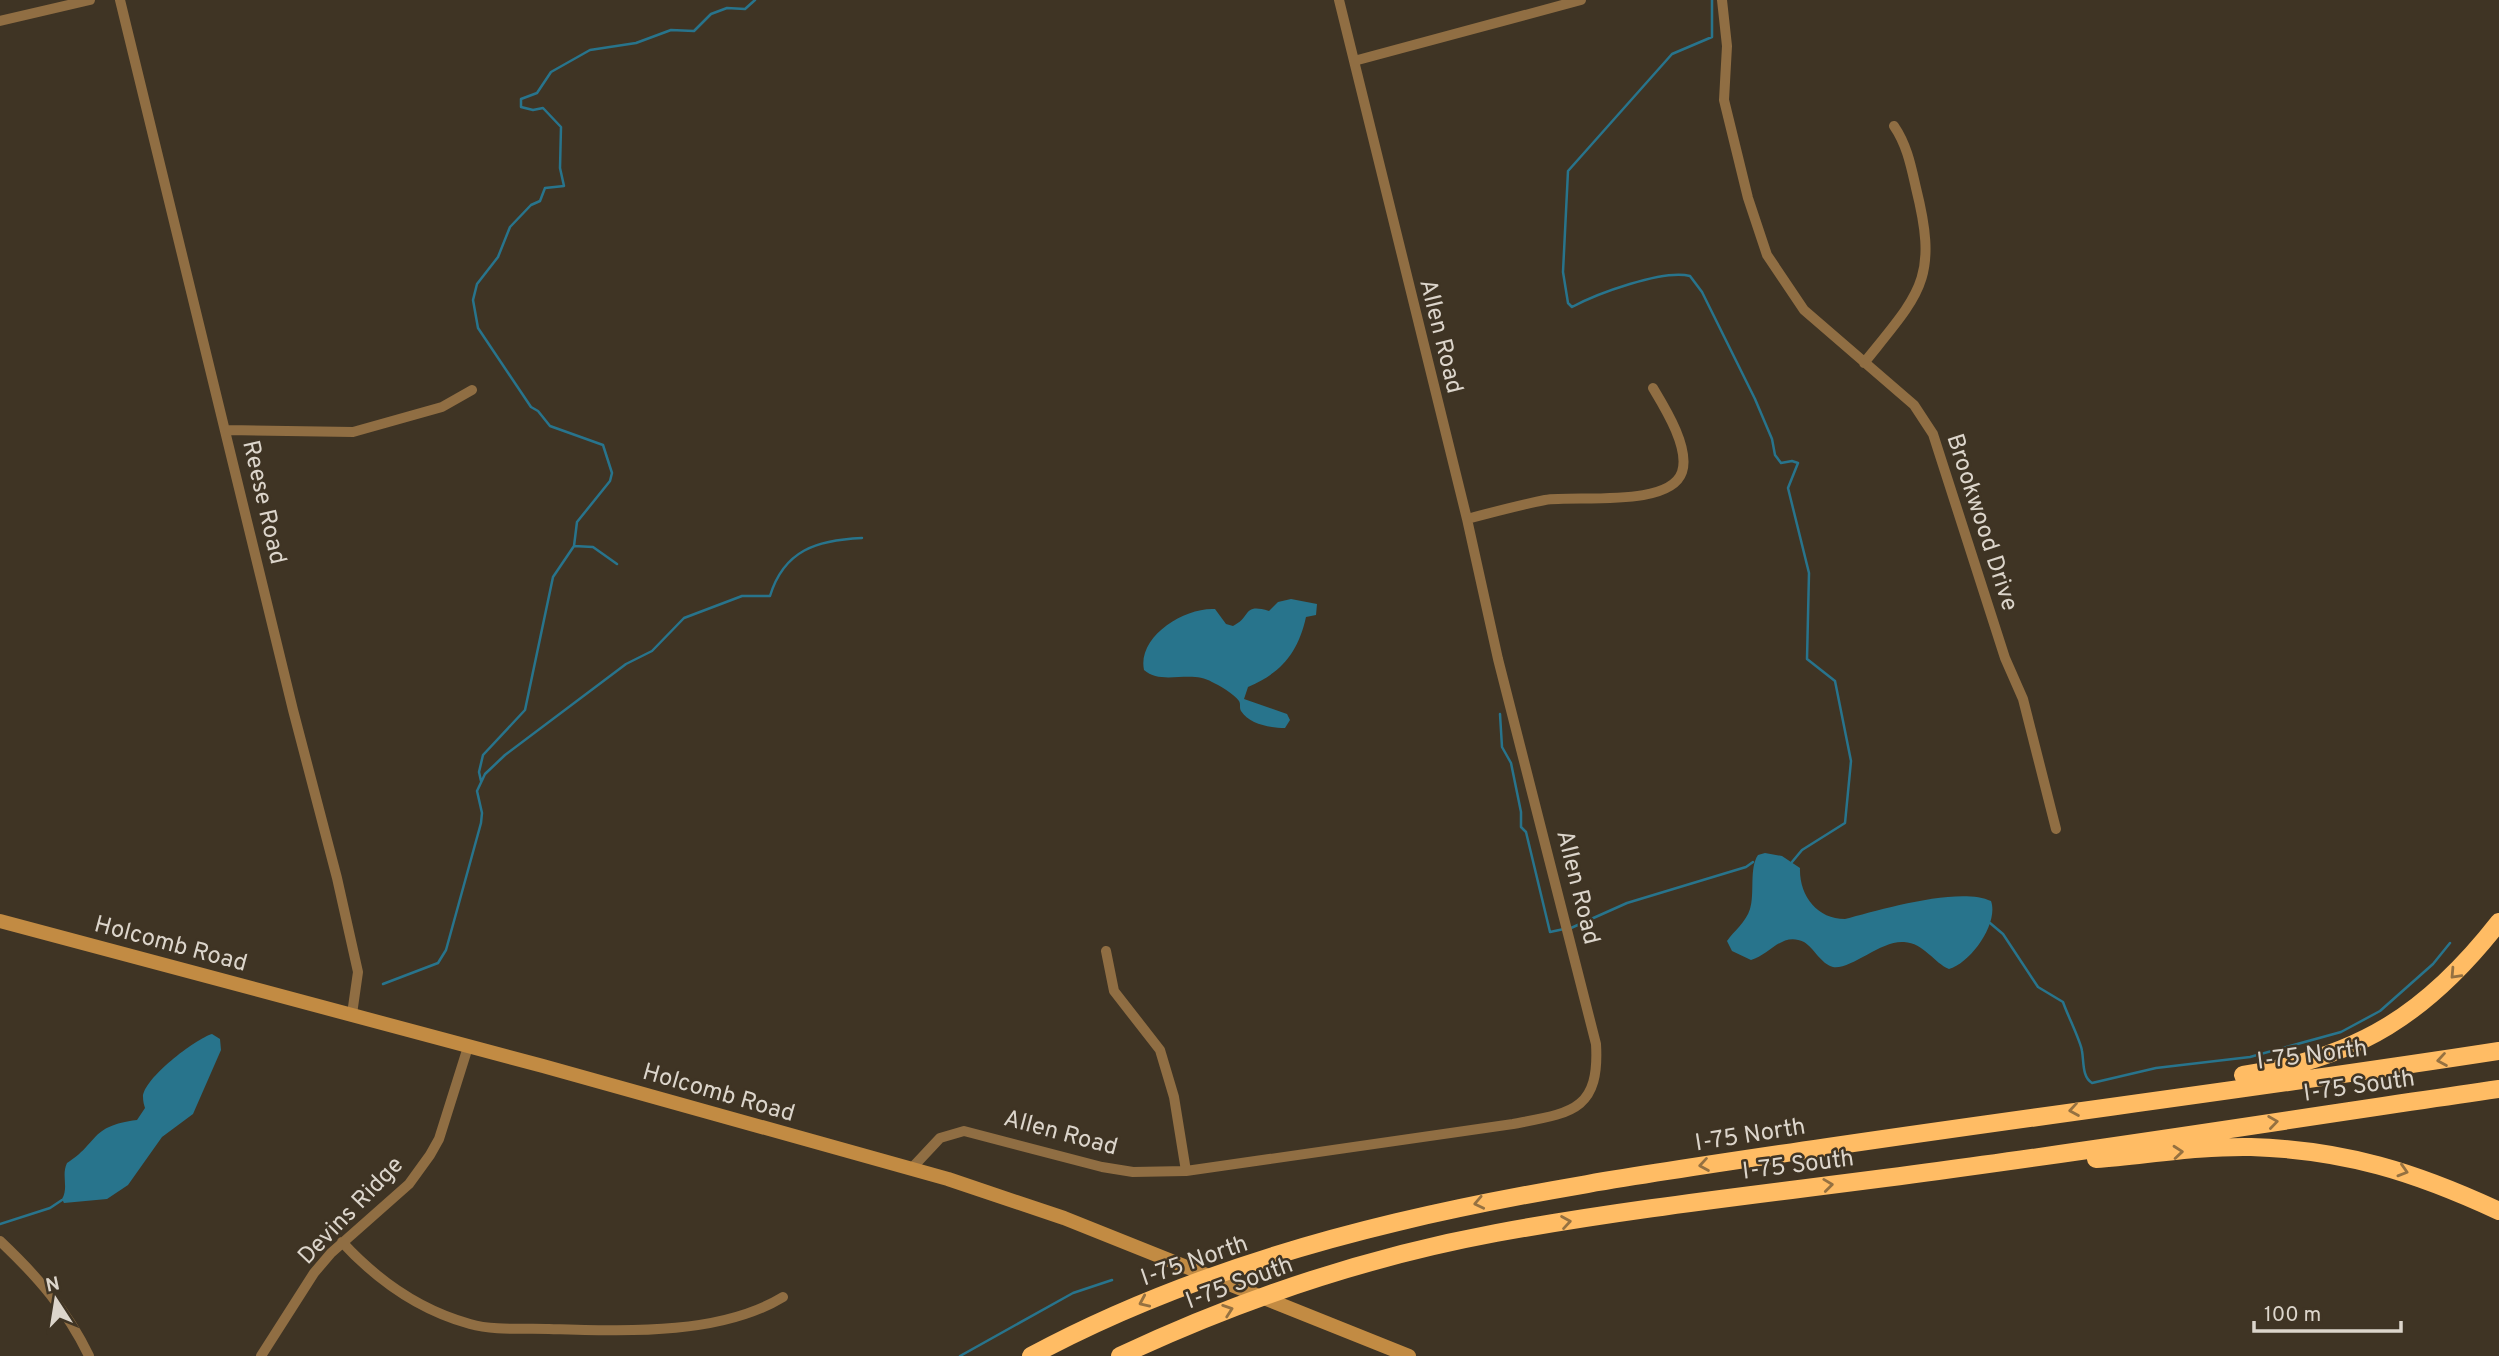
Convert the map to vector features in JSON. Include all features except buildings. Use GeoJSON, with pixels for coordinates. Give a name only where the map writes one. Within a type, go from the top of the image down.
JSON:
{"type":"FeatureCollection","features":[{"type":"Feature","properties":{"kind":"highway"},"geometry":{"type":"LineString","coordinates":[[2101,1106],[2151,1090],[2283,1069],[2336,1053],[2400,1019],[2424,1002],[2464,965],[2499,922]]}},
{"type":"Feature","properties":{"kind":"highway","name":"I-75 North"},"geometry":{"type":"LineString","coordinates":[[1031,1356],[1177,1288],[1386,1223],[1542,1190],[2101,1106],[2499,1051]]}},
{"type":"Feature","properties":{"kind":"highway","name":"I-75 South"},"geometry":{"type":"LineString","coordinates":[[1120,1356],[1213,1315],[1327,1276],[1493,1233],[1656,1207],[1939,1171],[2499,1089]]}},
{"type":"Feature","properties":{"kind":"highway"},"geometry":{"type":"LineString","coordinates":[[1939,1171],[2251,1147],[2336,1155],[2385,1165],[2413,1173],[2499,1212]]}},
{"type":"Feature","properties":{"kind":"street"},"geometry":{"type":"LineString","coordinates":[[0,21],[89,0]]}},
{"type":"Feature","properties":{"kind":"street","name":"Reese Road"},"geometry":{"type":"LineString","coordinates":[[120,0],[358,972],[352,1014]]}},
{"type":"Feature","properties":{"kind":"street","name":"Allen Road"},"geometry":{"type":"LineString","coordinates":[[911,1169],[940,1138],[964,1130],[1102,1167],[1133,1172],[1186,1171],[1524,1122],[1556,1115],[1580,1104],[1592,1090],[1597,1072],[1596,1044],[1498,659],[1467,519],[1339,0]]}},
{"type":"Feature","properties":{"kind":"street"},"geometry":{"type":"LineString","coordinates":[[1354,61],[1581,0]]}},
{"type":"Feature","properties":{"kind":"street","name":"Brookwood Drive"},"geometry":{"type":"LineString","coordinates":[[1722,0],[1727,47],[1724,100],[1763,244],[1779,276],[1804,310],[1914,405],[1933,434],[2004,658],[2023,699],[2056,829]]}},
{"type":"Feature","properties":{"kind":"street"},"geometry":{"type":"LineString","coordinates":[[1864,363],[1919,288],[1928,249],[1908,154],[1894,127]]}},
{"type":"Feature","properties":{"kind":"street"},"geometry":{"type":"LineString","coordinates":[[1467,519],[1548,500],[1629,498],[1667,488],[1676,482],[1683,469],[1682,451],[1671,417],[1653,388]]}},
{"type":"Feature","properties":{"kind":"street"},"geometry":{"type":"LineString","coordinates":[[227,430],[353,432],[442,407],[472,390]]}},
{"type":"Feature","properties":{"kind":"street","name":"Holcomb Road"},"geometry":{"type":"LineString","coordinates":[[0,921],[352,1014],[911,1169],[1064,1218],[1409,1356]]}},
{"type":"Feature","properties":{"kind":"street"},"geometry":{"type":"LineString","coordinates":[[1106,951],[1114,991],[1160,1051],[1174,1097],[1186,1171]]}},
{"type":"Feature","properties":{"kind":"street","name":"Devins Ridge"},"geometry":{"type":"LineString","coordinates":[[261,1356],[314,1273],[342,1242],[409,1184],[430,1155],[439,1139],[468,1047]]}},
{"type":"Feature","properties":{"kind":"street"},"geometry":{"type":"LineString","coordinates":[[0,1241],[46,1286],[69,1317],[89,1356]]}},
{"type":"Feature","properties":{"kind":"street"},"geometry":{"type":"LineString","coordinates":[[342,1242],[383,1282],[411,1300],[471,1324],[656,1331],[765,1308],[783,1297]]}},
{"type":"Feature","properties":{"kind":"water"},"geometry":{"type":"Polygon","coordinates":[[[1291,599],[1317,604],[1316,615],[1306,617],[1298,641],[1286,660],[1270,675],[1248,687],[1244,699],[1287,714],[1290,720],[1285,728],[1267,726],[1249,719],[1241,711],[1240,702],[1234,695],[1204,678],[1159,677],[1144,670],[1148,646],[1165,626],[1177,619],[1190,613],[1215,609],[1226,624],[1233,626],[1251,610],[1269,611],[1278,602],[1291,599]]]}},
{"type":"Feature","properties":{"kind":"water"},"geometry":{"type":"Polygon","coordinates":[[[1765,853],[1782,856],[1800,868],[1806,896],[1818,910],[1835,918],[1845,919],[1919,901],[1959,896],[1991,901],[1991,920],[1974,951],[1949,969],[1923,949],[1904,942],[1886,945],[1840,967],[1829,965],[1808,945],[1796,939],[1789,939],[1751,960],[1732,951],[1727,941],[1748,914],[1755,860],[1758,855],[1765,853]]]}},
{"type":"Feature","properties":{"kind":"water"},"geometry":{"type":"Polygon","coordinates":[[[212,1034],[220,1039],[221,1050],[193,1114],[162,1137],[128,1185],[107,1199],[64,1203],[62,1199],[67,1163],[110,1126],[137,1120],[145,1108],[143,1097],[151,1080],[183,1051],[212,1034]]]}},
{"type":"Feature","properties":{"kind":"waterway"},"geometry":{"type":"LineString","coordinates":[[481,781],[479,772],[483,755],[525,710],[553,577],[574,546],[577,522],[610,481],[612,473],[603,445],[550,426],[538,411],[531,407],[478,328],[473,300],[477,284],[498,257],[510,227],[531,205],[540,201],[545,188],[564,186],[560,168],[561,127],[543,108],[533,110],[521,107],[521,99],[537,93],[551,72],[590,50],[636,43],[671,30],[694,31],[711,14],[727,8],[745,9],[755,0]]}},
{"type":"Feature","properties":{"kind":"waterway"},"geometry":{"type":"LineString","coordinates":[[1712,0],[1712,37],[1672,54],[1568,171],[1563,272],[1568,303],[1572,307],[1647,279],[1690,276],[1702,292],[1755,399],[1772,439],[1775,455],[1781,463],[1798,463],[1788,488],[1809,573],[1807,659],[1835,681],[1851,761],[1845,823],[1802,850],[1792,862]]}},
{"type":"Feature","properties":{"kind":"waterway"},"geometry":{"type":"LineString","coordinates":[[383,984],[438,963],[446,950],[481,823],[482,813],[477,791],[485,774],[505,755],[626,664],[652,651],[684,618],[742,596],[770,596],[784,568],[804,551],[831,541],[862,538]]}},
{"type":"Feature","properties":{"kind":"waterway"},"geometry":{"type":"LineString","coordinates":[[574,546],[593,547],[617,564]]}},
{"type":"Feature","properties":{"kind":"waterway"},"geometry":{"type":"LineString","coordinates":[[1500,714],[1502,747],[1511,763],[1521,812],[1521,827],[1526,832],[1550,932],[1564,929]]}},
{"type":"Feature","properties":{"kind":"waterway"},"geometry":{"type":"LineString","coordinates":[[1571,928],[1627,903],[1746,867],[1753,862]]}},
{"type":"Feature","properties":{"kind":"waterway"},"geometry":{"type":"LineString","coordinates":[[1990,923],[2003,934],[2038,987],[2063,1002],[2081,1047],[2085,1073],[2092,1083],[2156,1068],[2250,1057],[2341,1032],[2380,1011],[2433,964],[2450,943]]}},
{"type":"Feature","properties":{"kind":"waterway"},"geometry":{"type":"LineString","coordinates":[[0,1224],[50,1208],[62,1200]]}},
{"type":"Feature","properties":{"kind":"waterway"},"geometry":{"type":"LineString","coordinates":[[960,1356],[1073,1293],[1112,1280]]}}]}
